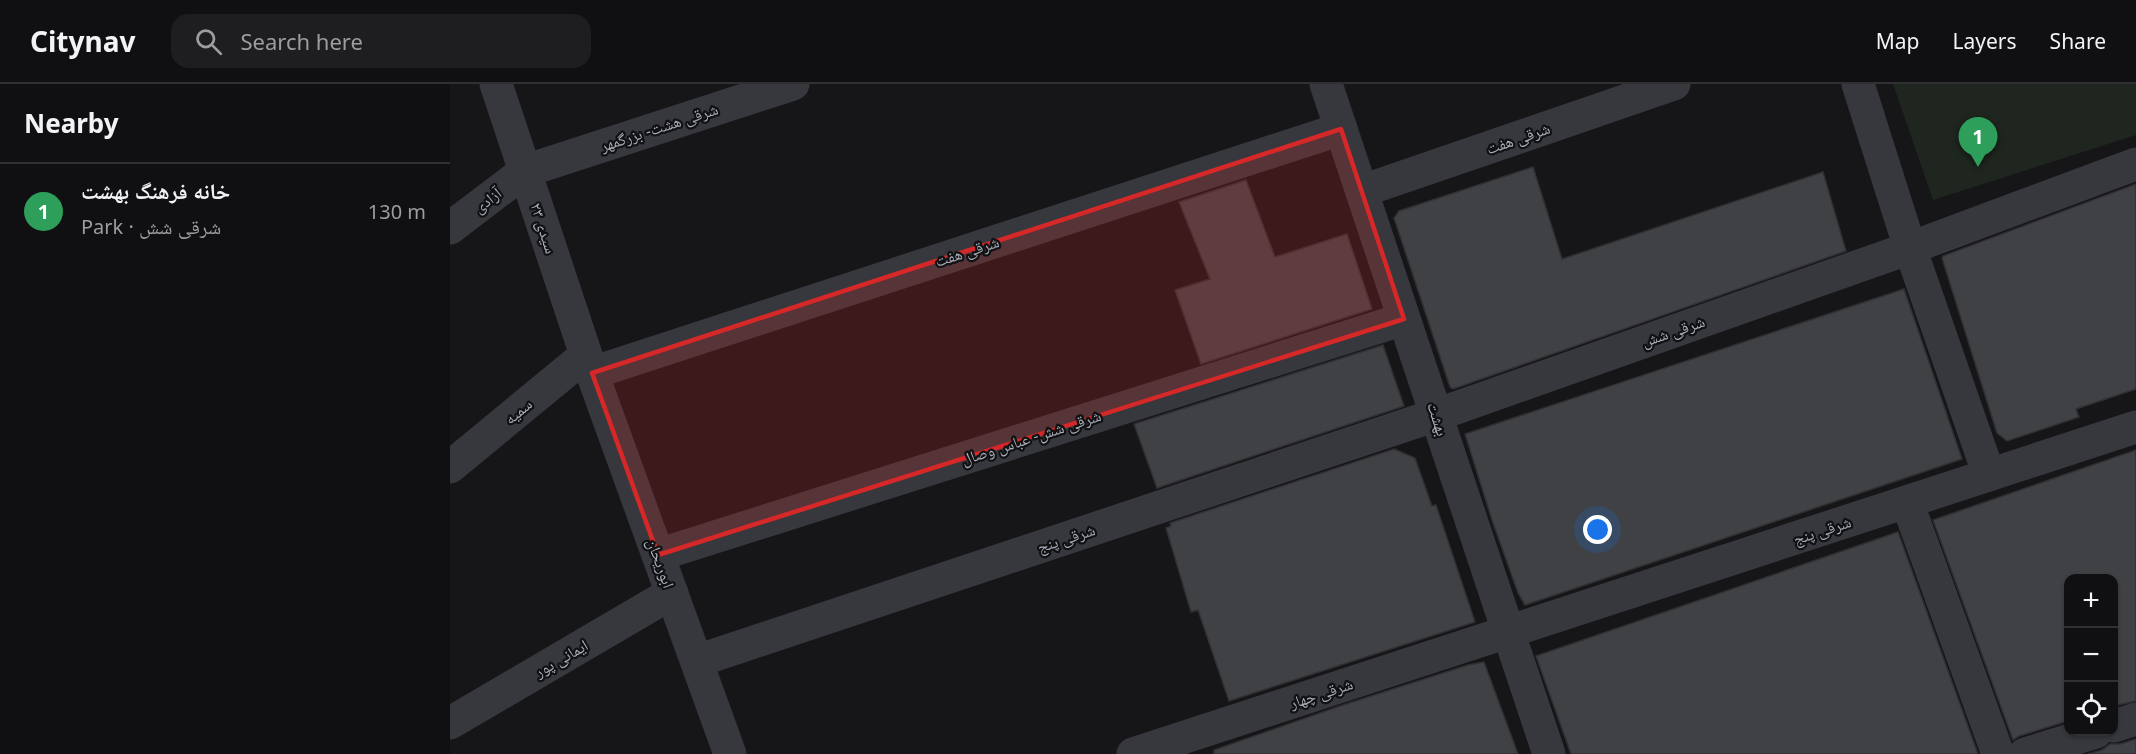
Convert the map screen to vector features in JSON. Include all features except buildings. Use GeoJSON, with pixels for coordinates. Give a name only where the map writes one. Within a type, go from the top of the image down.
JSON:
{"type":"FeatureCollection","features":[{"type":"Feature","properties":{"kind":"street","name":"سیدی ۲۳"},"geometry":{"type":"LineString","coordinates":[[496,84],[589,364]]}},
{"type":"Feature","properties":{"kind":"street","name":"شرقی هشت- بزرگمهر"},"geometry":{"type":"LineString","coordinates":[[525,171],[793,84]]}},
{"type":"Feature","properties":{"kind":"street","name":"بهشت"},"geometry":{"type":"LineString","coordinates":[[1326,84],[1549,754]]}},
{"type":"Feature","properties":{"kind":"street","name":"شرقی هفت"},"geometry":{"type":"LineString","coordinates":[[1362,191],[1674,84]]}},
{"type":"Feature","properties":{"kind":"street"},"geometry":{"type":"LineString","coordinates":[[1858,84],[1910,248],[1989,475]]}},
{"type":"Feature","properties":{"kind":"street","name":"شرقی هفت"},"geometry":{"type":"LineString","coordinates":[[589,364],[1341,129]]}},
{"type":"Feature","properties":{"kind":"street","name":"شرقی شش"},"geometry":{"type":"LineString","coordinates":[[1436,415],[1910,248],[2136,164]]}},
{"type":"Feature","properties":{"kind":"street","name":"آزادی"},"geometry":{"type":"LineString","coordinates":[[450,228],[525,171]]}},
{"type":"Feature","properties":{"kind":"street","name":"شرقی شش- عباس وصال"},"geometry":{"type":"LineString","coordinates":[[658,555],[1404,319]]}},
{"type":"Feature","properties":{"kind":"street","name":"سمیه"},"geometry":{"type":"LineString","coordinates":[[450,467],[589,364]]}},
{"type":"Feature","properties":{"kind":"street","name":"ابوریحان"},"geometry":{"type":"LineString","coordinates":[[589,364],[730,754]]}},
{"type":"Feature","properties":{"kind":"street","name":"شرقی پنج"},"geometry":{"type":"LineString","coordinates":[[697,661],[1436,415]]}},
{"type":"Feature","properties":{"kind":"street","name":"شرقی پنج"},"geometry":{"type":"LineString","coordinates":[[1509,632],[2136,427]]}},
{"type":"Feature","properties":{"kind":"street"},"geometry":{"type":"LineString","coordinates":[[1907,502],[1998,754]]}},
{"type":"Feature","properties":{"kind":"street","name":"ایمانی پور"},"geometry":{"type":"LineString","coordinates":[[450,723],[672,593]]}},
{"type":"Feature","properties":{"kind":"street","name":"شرقی چهار"},"geometry":{"type":"LineString","coordinates":[[1133,754],[1509,632]]}},
{"type":"Feature","properties":{"kind":"street"},"geometry":{"type":"LineString","coordinates":[[2118,725],[2136,719]]}},
{"type":"Feature","properties":{"kind":"street"},"geometry":{"type":"LineString","coordinates":[[2043,751],[2085,736]]}},
{"type":"Feature","properties":{"kind":"highlighted area"},"geometry":{"type":"Polygon","coordinates":[[[1341,129],[1404,319],[658,555],[592,373],[1341,129]]]}},
{"type":"Feature","properties":{"kind":"shaded area"},"geometry":{"type":"Polygon","coordinates":[[[1893,84],[2136,84],[2136,135],[1933,200],[1893,84]]]}},
{"type":"Feature","properties":{"kind":"place","name":"خانه فرهنگ بهشت"},"geometry":{"type":"Point","coordinates":[1978,167]}}]}
